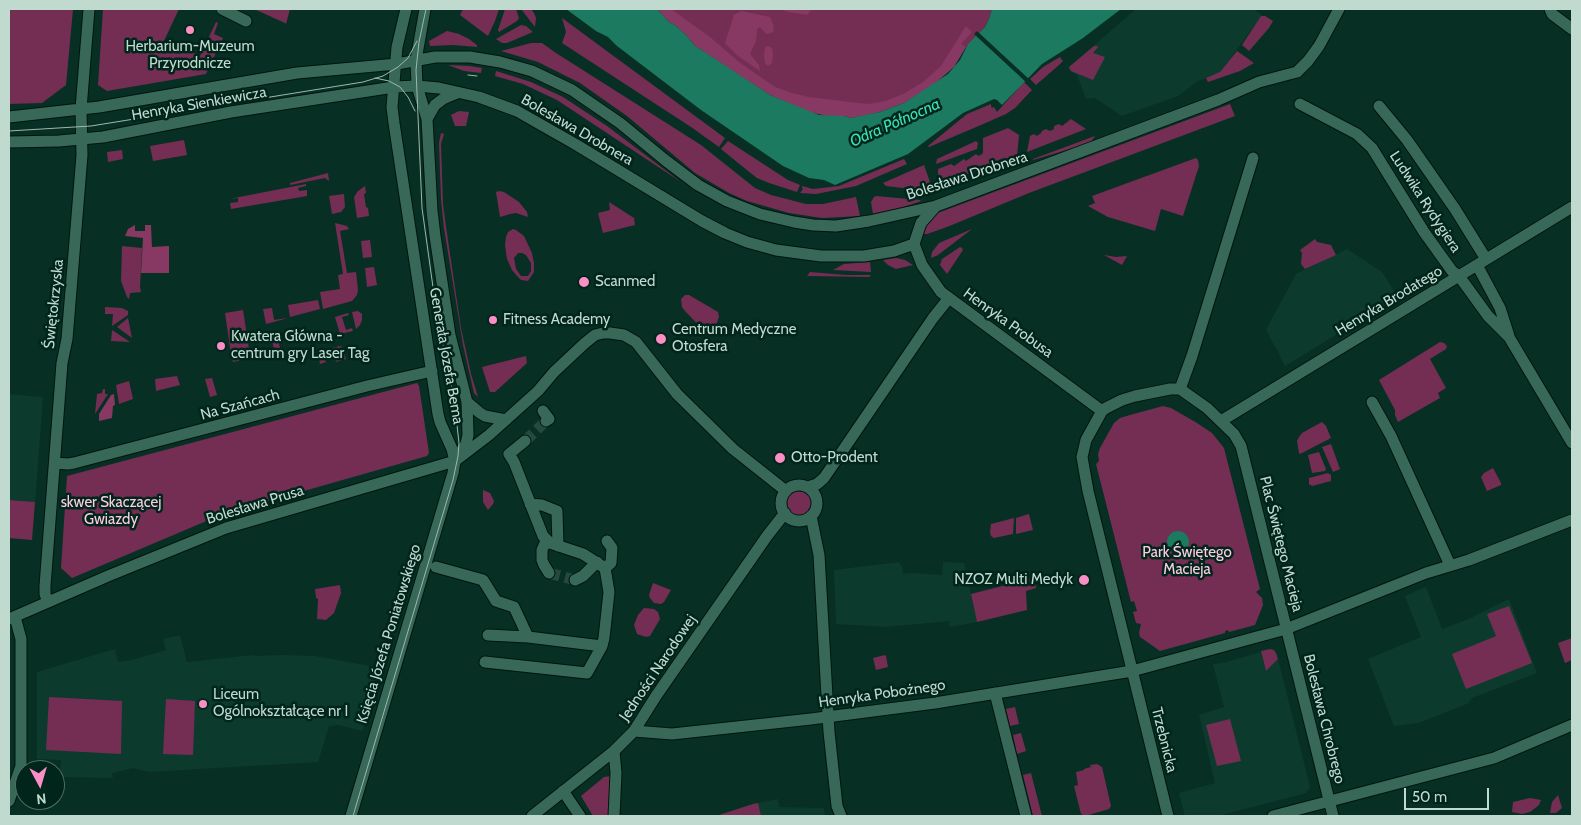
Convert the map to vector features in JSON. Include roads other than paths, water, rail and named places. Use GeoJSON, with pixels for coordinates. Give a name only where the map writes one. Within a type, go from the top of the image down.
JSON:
{"type":"FeatureCollection","features":[{"type":"Feature","properties":{"kind":"street","name":"Świętokrzyska"},"geometry":{"type":"LineString","coordinates":[[48,602],[45,586],[62,363],[66,339],[82,156],[81,109],[89,9]]}},
{"type":"Feature","properties":{"kind":"street"},"geometry":{"type":"LineString","coordinates":[[222,9],[246,21]]}},
{"type":"Feature","properties":{"kind":"street","name":"Generała Józefa Bema"},"geometry":{"type":"LineString","coordinates":[[425,9],[416,60],[417,86],[427,119],[434,236],[450,335],[467,402],[468,435],[466,444],[455,461]]}},
{"type":"Feature","properties":{"kind":"street","name":"Bolesława Drobnera"},"geometry":{"type":"LineString","coordinates":[[397,64],[448,56],[470,57],[493,60],[532,71],[572,90],[620,123],[698,184],[727,201],[760,214],[804,224],[836,226],[869,221],[936,206],[1210,104],[1259,82],[1297,72],[1319,46],[1339,9]]}},
{"type":"Feature","properties":{"kind":"street"},"geometry":{"type":"LineString","coordinates":[[1550,9],[1552,14],[1572,29]]}},
{"type":"Feature","properties":{"kind":"street","name":"Generała Józefa Bema"},"geometry":{"type":"LineString","coordinates":[[405,14],[397,47],[392,107],[440,422],[452,449],[455,461]]}},
{"type":"Feature","properties":{"kind":"street","name":"Henryka Sienkiewicza"},"geometry":{"type":"LineString","coordinates":[[9,117],[81,109],[296,73],[397,64]]}},
{"type":"Feature","properties":{"kind":"street","name":"Henryka Sienkiewicza"},"geometry":{"type":"LineString","coordinates":[[9,142],[82,139],[140,131],[231,112],[394,87],[417,86]]}},
{"type":"Feature","properties":{"kind":"street","name":"Bolesława Drobnera"},"geometry":{"type":"LineString","coordinates":[[417,86],[439,88],[479,97],[517,111],[702,221],[747,242],[776,250],[821,256],[864,256],[914,244]]}},
{"type":"Feature","properties":{"kind":"street"},"geometry":{"type":"LineString","coordinates":[[427,119],[435,105],[443,99],[458,93]]}},
{"type":"Feature","properties":{"kind":"street","name":"Ludwika Rydygiera"},"geometry":{"type":"LineString","coordinates":[[1300,104],[1357,134],[1372,148],[1424,232],[1493,321],[1509,336]]}},
{"type":"Feature","properties":{"kind":"street","name":"Ludwika Rydygiera"},"geometry":{"type":"LineString","coordinates":[[1379,106],[1407,140],[1455,209],[1481,262],[1509,336],[1572,443]]}},
{"type":"Feature","properties":{"kind":"street"},"geometry":{"type":"LineString","coordinates":[[1132,672],[1083,468],[1083,449],[1102,411],[1111,405],[1135,396],[1162,390],[1180,389],[1253,158]]}},
{"type":"Feature","properties":{"kind":"street"},"geometry":{"type":"LineString","coordinates":[[914,244],[921,223],[936,206]]}},
{"type":"Feature","properties":{"kind":"street","name":"Henryka Brodatego"},"geometry":{"type":"LineString","coordinates":[[1221,421],[1572,207]]}},
{"type":"Feature","properties":{"kind":"street","name":"Henryka Probusa"},"geometry":{"type":"LineString","coordinates":[[914,244],[925,271],[941,292],[1102,411]]}},
{"type":"Feature","properties":{"kind":"street"},"geometry":{"type":"LineString","coordinates":[[808,487],[814,494],[817,503],[811,516],[800,520],[789,517],[782,508],[786,491],[796,485],[808,487],[817,484],[824,478],[933,318],[949,298]]}},
{"type":"Feature","properties":{"kind":"street","name":"Bolesława Prusa"},"geometry":{"type":"LineString","coordinates":[[12,618],[226,528],[455,461],[476,446],[538,391],[554,372],[589,339],[610,333],[624,334],[636,342],[677,394],[694,411],[743,458],[786,491]]}},
{"type":"Feature","properties":{"kind":"street","name":"Na Szańcach"},"geometry":{"type":"LineString","coordinates":[[55,463],[74,463],[359,388],[432,371]]}},
{"type":"Feature","properties":{"kind":"street","name":"Plac Świętego Macieja"},"geometry":{"type":"LineString","coordinates":[[1132,672],[1286,629],[1240,446],[1234,434],[1221,421],[1180,389]]}},
{"type":"Feature","properties":{"kind":"street"},"geometry":{"type":"LineString","coordinates":[[467,402],[485,416],[506,420]]}},
{"type":"Feature","properties":{"kind":"street"},"geometry":{"type":"LineString","coordinates":[[1372,402],[1391,436],[1450,565]]}},
{"type":"Feature","properties":{"kind":"street"},"geometry":{"type":"LineString","coordinates":[[485,662],[587,672],[602,646],[604,638],[609,592],[601,565],[583,554],[546,541],[514,462],[506,449],[525,441]]}},
{"type":"Feature","properties":{"kind":"street","name":"Księcia Józefa Poniatowskiego"},"geometry":{"type":"LineString","coordinates":[[351,816],[455,461]]}},
{"type":"Feature","properties":{"kind":"street"},"geometry":{"type":"LineString","coordinates":[[530,504],[542,505],[557,511],[558,546]]}},
{"type":"Feature","properties":{"kind":"street","name":"Jedności Narodowej"},"geometry":{"type":"LineString","coordinates":[[532,816],[614,751],[634,731],[656,696],[785,513]]}},
{"type":"Feature","properties":{"kind":"street"},"geometry":{"type":"LineString","coordinates":[[811,516],[819,555],[828,717],[837,806],[841,816]]}},
{"type":"Feature","properties":{"kind":"street"},"geometry":{"type":"LineString","coordinates":[[1286,629],[1572,520]]}},
{"type":"Feature","properties":{"kind":"street"},"geometry":{"type":"LineString","coordinates":[[546,541],[542,550],[542,560],[549,573]]}},
{"type":"Feature","properties":{"kind":"street"},"geometry":{"type":"LineString","coordinates":[[575,580],[601,565],[611,562],[612,548],[607,541]]}},
{"type":"Feature","properties":{"kind":"street"},"geometry":{"type":"LineString","coordinates":[[436,567],[483,580],[496,601],[514,606],[528,637]]}},
{"type":"Feature","properties":{"kind":"street"},"geometry":{"type":"LineString","coordinates":[[9,801],[21,766],[21,639],[12,618]]}},
{"type":"Feature","properties":{"kind":"street","name":"Bolesława Chrobrego"},"geometry":{"type":"LineString","coordinates":[[1286,629],[1333,816]]}},
{"type":"Feature","properties":{"kind":"street"},"geometry":{"type":"LineString","coordinates":[[488,635],[528,637],[602,646]]}},
{"type":"Feature","properties":{"kind":"street","name":"Henryka Pobożnego"},"geometry":{"type":"LineString","coordinates":[[634,731],[672,734],[828,717],[1132,672]]}},
{"type":"Feature","properties":{"kind":"street","name":"Trzebnicka"},"geometry":{"type":"LineString","coordinates":[[1132,672],[1168,816]]}},
{"type":"Feature","properties":{"kind":"street"},"geometry":{"type":"LineString","coordinates":[[995,693],[1026,816]]}},
{"type":"Feature","properties":{"kind":"street"},"geometry":{"type":"LineString","coordinates":[[1273,816],[1494,758],[1572,725]]}},
{"type":"Feature","properties":{"kind":"street"},"geometry":{"type":"LineString","coordinates":[[614,751],[616,773],[614,816]]}},
{"type":"Feature","properties":{"kind":"street"},"geometry":{"type":"LineString","coordinates":[[563,791],[580,816]]}},
{"type":"Feature","properties":{"kind":"water","name":"Odra Północna"},"geometry":{"type":"Polygon","coordinates":[[[566,9],[657,9],[669,22],[688,37],[694,45],[770,95],[819,115],[851,118],[880,112],[904,103],[948,74],[960,60],[968,44],[985,27],[992,9],[1121,9],[1083,38],[1042,64],[1002,105],[994,99],[963,113],[908,154],[835,185],[824,180],[809,178],[783,166],[701,110],[617,46],[608,37],[596,31],[566,9]]]}},
{"type":"Feature","properties":{"kind":"water"},"geometry":{"type":"Polygon","coordinates":[[[1178,531],[1188,538],[1189,542],[1182,552],[1178,553],[1168,546],[1167,542],[1174,532],[1178,531]]]}},
{"type":"Feature","properties":{"kind":"tunnel"},"geometry":{"type":"LineString","coordinates":[[525,441],[546,421]]}},
{"type":"Feature","properties":{"kind":"tunnel"},"geometry":{"type":"LineString","coordinates":[[549,573],[575,580]]}},
{"type":"Feature","properties":{"kind":"tram line"},"geometry":{"type":"LineString","coordinates":[[353,816],[453,480],[458,456],[459,443],[454,399],[437,316],[422,208],[416,70],[419,42],[426,9]]}},
{"type":"Feature","properties":{"kind":"tram line"},"geometry":{"type":"LineString","coordinates":[[9,131],[91,126],[363,82],[383,76],[398,67],[408,58],[417,41]]}},
{"type":"Feature","properties":{"kind":"tram line"},"geometry":{"type":"LineString","coordinates":[[468,75],[477,76]]}},
{"type":"Feature","properties":{"kind":"tram line"},"geometry":{"type":"LineString","coordinates":[[375,78],[389,81],[400,87],[415,111]]}},
{"type":"Feature","properties":{"kind":"place","name":"Herbarium-Muzeum Przyrodnicze"},"geometry":{"type":"Point","coordinates":[190,30]}},
{"type":"Feature","properties":{"kind":"place","name":"Scanmed"},"geometry":{"type":"Point","coordinates":[584,282]}},
{"type":"Feature","properties":{"kind":"place","name":"Fitness Academy"},"geometry":{"type":"Point","coordinates":[493,320]}},
{"type":"Feature","properties":{"kind":"place","name":"Centrum Medyczne Otosfera"},"geometry":{"type":"Point","coordinates":[661,339]}},
{"type":"Feature","properties":{"kind":"place","name":"Kwatera Główna - centrum gry Laser Tag"},"geometry":{"type":"Point","coordinates":[221,346]}},
{"type":"Feature","properties":{"kind":"place","name":"Otto-Prodent"},"geometry":{"type":"Point","coordinates":[780,458]}},
{"type":"Feature","properties":{"kind":"place","name":"NZOZ Multi Medyk"},"geometry":{"type":"Point","coordinates":[1084,580]}},
{"type":"Feature","properties":{"kind":"place","name":"Liceum Ogólnokształcące nr I"},"geometry":{"type":"Point","coordinates":[203,704]}},
{"type":"Feature","properties":{"kind":"park label","name":"skwer Skaczącej Gwiazdy"},"geometry":{"type":"Point","coordinates":[111,512]}},
{"type":"Feature","properties":{"kind":"park label","name":"Park Świętego Macieja"},"geometry":{"type":"Point","coordinates":[1187,562]}}]}
